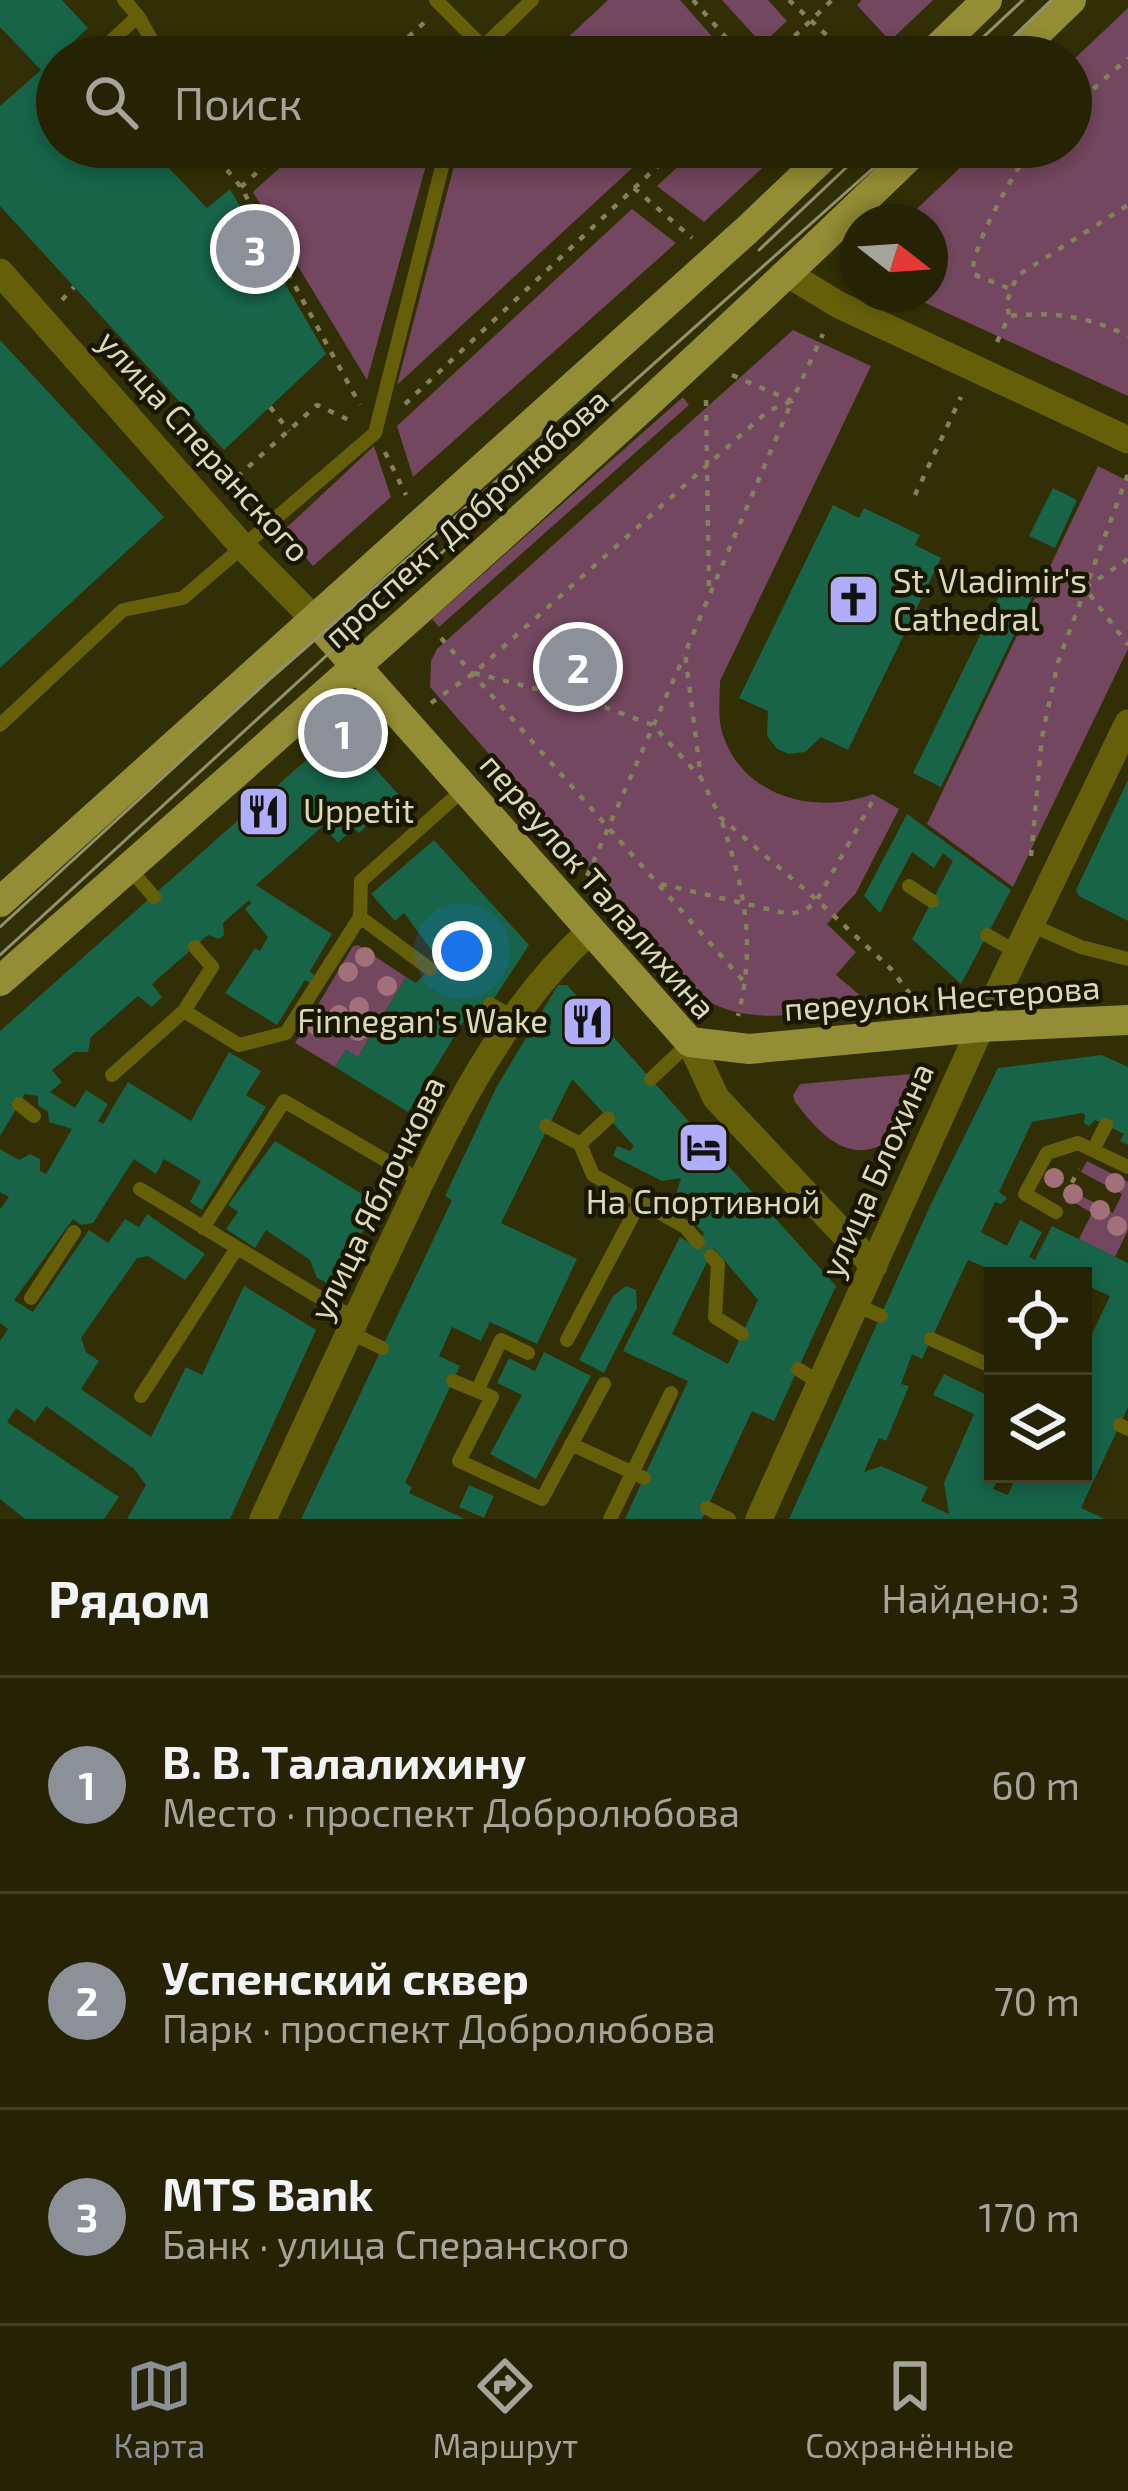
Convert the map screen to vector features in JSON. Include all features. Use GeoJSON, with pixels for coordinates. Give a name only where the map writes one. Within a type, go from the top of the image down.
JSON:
{"type":"FeatureCollection","features":[{"type":"Feature","properties":{"kind":"main road"},"geometry":{"type":"LineString","coordinates":[[950,36],[987,0]]}},
{"type":"Feature","properties":{"kind":"main road"},"geometry":{"type":"LineString","coordinates":[[1033,36],[1070,0]]}},
{"type":"Feature","properties":{"kind":"main road","name":"проспект Добролюбова"},"geometry":{"type":"LineString","coordinates":[[0,902],[811,168]]}},
{"type":"Feature","properties":{"kind":"main road","name":"проспект Добролюбова"},"geometry":{"type":"LineString","coordinates":[[0,981],[356,667],[788,274],[897,168]]}},
{"type":"Feature","properties":{"kind":"main road","name":"улица Сперанского"},"geometry":{"type":"LineString","coordinates":[[315,620],[356,667]]}},
{"type":"Feature","properties":{"kind":"main road","name":"переулок Талалихина"},"geometry":{"type":"LineString","coordinates":[[356,667],[690,1042]]}},
{"type":"Feature","properties":{"kind":"main road","name":"переулок Нестерова"},"geometry":{"type":"LineString","coordinates":[[690,1042],[749,1049],[1128,1020]]}},
{"type":"Feature","properties":{"kind":"street","name":"улица Сперанского"},"geometry":{"type":"LineString","coordinates":[[0,272],[243,547],[315,620]]}},
{"type":"Feature","properties":{"kind":"street"},"geometry":{"type":"LineString","coordinates":[[788,274],[839,305],[1128,440]]}},
{"type":"Feature","properties":{"kind":"street","name":"улица Блохина"},"geometry":{"type":"LineString","coordinates":[[759,1519],[809,1376],[868,1310],[874,1265],[981,1028],[1128,723]]}},
{"type":"Feature","properties":{"kind":"street","name":"улица Яблочкова"},"geometry":{"type":"LineString","coordinates":[[263,1519],[421,1181],[476,1092],[502,1011],[590,931]]}},
{"type":"Feature","properties":{"kind":"street","name":"переулок Талалихина"},"geometry":{"type":"LineString","coordinates":[[690,1042],[716,1098],[874,1265]]}},
{"type":"Feature","properties":{"kind":"lane"},"geometry":{"type":"LineString","coordinates":[[124,0],[149,36]]}},
{"type":"Feature","properties":{"kind":"lane"},"geometry":{"type":"LineString","coordinates":[[497,36],[532,0]]}},
{"type":"Feature","properties":{"kind":"lane"},"geometry":{"type":"LineString","coordinates":[[439,3],[467,36]]}},
{"type":"Feature","properties":{"kind":"lane"},"geometry":{"type":"LineString","coordinates":[[117,36],[138,16]]}},
{"type":"Feature","properties":{"kind":"lane"},"geometry":{"type":"LineString","coordinates":[[0,724],[123,610],[183,598],[375,433],[442,168]]}},
{"type":"Feature","properties":{"kind":"lane"},"geometry":{"type":"LineString","coordinates":[[184,1011],[239,1045],[286,1033],[359,917],[361,881],[465,788]]}},
{"type":"Feature","properties":{"kind":"lane"},"geometry":{"type":"LineString","coordinates":[[128,868],[154,898]]}},
{"type":"Feature","properties":{"kind":"lane"},"geometry":{"type":"LineString","coordinates":[[909,886],[932,901]]}},
{"type":"Feature","properties":{"kind":"lane"},"geometry":{"type":"LineString","coordinates":[[359,917],[430,969]]}},
{"type":"Feature","properties":{"kind":"lane"},"geometry":{"type":"LineString","coordinates":[[1031,925],[1082,947],[1128,959]]}},
{"type":"Feature","properties":{"kind":"lane"},"geometry":{"type":"LineString","coordinates":[[987,935],[1018,953]]}},
{"type":"Feature","properties":{"kind":"lane"},"geometry":{"type":"LineString","coordinates":[[112,1076],[184,1011],[212,967],[195,947]]}},
{"type":"Feature","properties":{"kind":"lane"},"geometry":{"type":"LineString","coordinates":[[651,1079],[690,1042]]}},
{"type":"Feature","properties":{"kind":"lane"},"geometry":{"type":"LineString","coordinates":[[203,1228],[284,1101],[421,1181]]}},
{"type":"Feature","properties":{"kind":"lane"},"geometry":{"type":"LineString","coordinates":[[20,1104],[34,1116]]}},
{"type":"Feature","properties":{"kind":"lane"},"geometry":{"type":"LineString","coordinates":[[580,1144],[608,1118]]}},
{"type":"Feature","properties":{"kind":"lane"},"geometry":{"type":"LineString","coordinates":[[1094,1150],[1106,1125]]}},
{"type":"Feature","properties":{"kind":"lane"},"geometry":{"type":"LineString","coordinates":[[546,1126],[580,1144],[593,1175],[686,1227],[698,1242]]}},
{"type":"Feature","properties":{"kind":"lane"},"geometry":{"type":"LineString","coordinates":[[1056,1212],[1025,1194],[1047,1153],[1078,1143],[1128,1167]]}},
{"type":"Feature","properties":{"kind":"lane"},"geometry":{"type":"LineString","coordinates":[[140,1189],[237,1248],[382,1348]]}},
{"type":"Feature","properties":{"kind":"lane"},"geometry":{"type":"LineString","coordinates":[[567,1340],[640,1202]]}},
{"type":"Feature","properties":{"kind":"lane"},"geometry":{"type":"LineString","coordinates":[[31,1298],[48,1263],[74,1232]]}},
{"type":"Feature","properties":{"kind":"lane"},"geometry":{"type":"LineString","coordinates":[[141,1396],[237,1248]]}},
{"type":"Feature","properties":{"kind":"lane"},"geometry":{"type":"LineString","coordinates":[[711,1256],[718,1264],[715,1317],[742,1334]]}},
{"type":"Feature","properties":{"kind":"lane"},"geometry":{"type":"LineString","coordinates":[[931,1339],[984,1363]]}},
{"type":"Feature","properties":{"kind":"lane"},"geometry":{"type":"LineString","coordinates":[[477,1390],[501,1340],[528,1353]]}},
{"type":"Feature","properties":{"kind":"lane"},"geometry":{"type":"LineString","coordinates":[[453,1381],[492,1397],[459,1461],[542,1499],[604,1384]]}},
{"type":"Feature","properties":{"kind":"lane"},"geometry":{"type":"LineString","coordinates":[[610,1519],[638,1475],[671,1393]]}},
{"type":"Feature","properties":{"kind":"lane"},"geometry":{"type":"LineString","coordinates":[[572,1444],[638,1475]]}},
{"type":"Feature","properties":{"kind":"lane"},"geometry":{"type":"LineString","coordinates":[[707,1508],[729,1519]]}},
{"type":"Feature","properties":{"kind":"path"},"geometry":{"type":"LineString","coordinates":[[692,0],[724,36]]}},
{"type":"Feature","properties":{"kind":"path"},"geometry":{"type":"LineString","coordinates":[[789,0],[826,36]]}},
{"type":"Feature","properties":{"kind":"path"},"geometry":{"type":"LineString","coordinates":[[795,36],[832,0]]}},
{"type":"Feature","properties":{"kind":"path"},"geometry":{"type":"LineString","coordinates":[[407,36],[439,3]]}},
{"type":"Feature","properties":{"kind":"path"},"geometry":{"type":"LineString","coordinates":[[1092,90],[1128,58]]}},
{"type":"Feature","properties":{"kind":"path"},"geometry":{"type":"LineString","coordinates":[[1113,70],[1128,75]]}},
{"type":"Feature","properties":{"kind":"path"},"geometry":{"type":"LineString","coordinates":[[226,168],[241,187],[406,495]]}},
{"type":"Feature","properties":{"kind":"path"},"geometry":{"type":"LineString","coordinates":[[241,187],[262,168]]}},
{"type":"Feature","properties":{"kind":"path"},"geometry":{"type":"LineString","coordinates":[[375,433],[655,168]]}},
{"type":"Feature","properties":{"kind":"path"},"geometry":{"type":"LineString","coordinates":[[1010,288],[974,274],[972,259],[1019,168]]}},
{"type":"Feature","properties":{"kind":"path"},"geometry":{"type":"LineString","coordinates":[[634,188],[696,241]]}},
{"type":"Feature","properties":{"kind":"path"},"geometry":{"type":"LineString","coordinates":[[997,342],[1009,316],[1010,288],[1031,263],[1128,205]]}},
{"type":"Feature","properties":{"kind":"path"},"geometry":{"type":"LineString","coordinates":[[58,304],[74,287]]}},
{"type":"Feature","properties":{"kind":"path"},"geometry":{"type":"LineString","coordinates":[[1009,316],[1055,314],[1128,336]]}},
{"type":"Feature","properties":{"kind":"path"},"geometry":{"type":"LineString","coordinates":[[587,876],[823,334]]}},
{"type":"Feature","properties":{"kind":"path"},"geometry":{"type":"LineString","coordinates":[[733,376],[792,401]]}},
{"type":"Feature","properties":{"kind":"path"},"geometry":{"type":"LineString","coordinates":[[915,495],[961,397]]}},
{"type":"Feature","properties":{"kind":"path"},"geometry":{"type":"LineString","coordinates":[[706,400],[709,596]]}},
{"type":"Feature","properties":{"kind":"path"},"geometry":{"type":"LineString","coordinates":[[431,703],[474,673],[768,410],[792,401]]}},
{"type":"Feature","properties":{"kind":"path"},"geometry":{"type":"LineString","coordinates":[[227,488],[317,406],[375,433]]}},
{"type":"Feature","properties":{"kind":"path"},"geometry":{"type":"LineString","coordinates":[[270,407],[290,430]]}},
{"type":"Feature","properties":{"kind":"path"},"geometry":{"type":"LineString","coordinates":[[1030,873],[1042,737],[1058,662],[1128,474]]}},
{"type":"Feature","properties":{"kind":"path"},"geometry":{"type":"LineString","coordinates":[[1085,588],[1128,559]]}},
{"type":"Feature","properties":{"kind":"path"},"geometry":{"type":"LineString","coordinates":[[1085,588],[1128,645]]}},
{"type":"Feature","properties":{"kind":"path"},"geometry":{"type":"LineString","coordinates":[[441,638],[746,984]]}},
{"type":"Feature","properties":{"kind":"path"},"geometry":{"type":"LineString","coordinates":[[685,653],[701,778]]}},
{"type":"Feature","properties":{"kind":"path"},"geometry":{"type":"LineString","coordinates":[[474,673],[596,704],[653,725],[701,778],[720,817],[746,904],[746,984],[736,1022]]}},
{"type":"Feature","properties":{"kind":"path"},"geometry":{"type":"LineString","coordinates":[[661,884],[789,914],[806,910],[818,900],[872,802]]}},
{"type":"Feature","properties":{"kind":"path"},"geometry":{"type":"LineString","coordinates":[[720,817],[891,969],[920,1007]]}},
{"type":"Feature","properties":{"kind":"path"},"geometry":{"type":"LineString","coordinates":[[1056,1212],[1094,1150]]}},
{"type":"Feature","properties":{"kind":"shaded area"},"geometry":{"type":"Polygon","coordinates":[[[608,0],[680,0],[712,36],[569,36],[608,0]]]}},
{"type":"Feature","properties":{"kind":"shaded area"},"geometry":{"type":"Polygon","coordinates":[[[722,0],[768,0],[787,21],[771,36],[755,36],[722,0]]]}},
{"type":"Feature","properties":{"kind":"shaded area"},"geometry":{"type":"Polygon","coordinates":[[[862,0],[933,0],[895,36],[885,36],[857,5],[862,0]]]}},
{"type":"Feature","properties":{"kind":"shaded area"},"geometry":{"type":"Polygon","coordinates":[[[1128,8],[1128,396],[945,312],[948,204],[922,204],[960,168],[1092,168],[1092,42],[1128,8]]]}},
{"type":"Feature","properties":{"kind":"shaded area"},"geometry":{"type":"Polygon","coordinates":[[[280,168],[425,168],[367,380],[253,192],[280,168]]]}},
{"type":"Feature","properties":{"kind":"shaded area"},"geometry":{"type":"Polygon","coordinates":[[[454,168],[632,168],[397,385],[454,168]]]}},
{"type":"Feature","properties":{"kind":"shaded area"},"geometry":{"type":"Polygon","coordinates":[[[676,168],[762,168],[704,222],[657,186],[676,168]]]}},
{"type":"Feature","properties":{"kind":"shaded area"},"geometry":{"type":"Polygon","coordinates":[[[632,209],[676,243],[413,477],[397,426],[632,209]]]}},
{"type":"Feature","properties":{"kind":"shaded area"},"geometry":{"type":"Polygon","coordinates":[[[793,330],[871,366],[720,681],[721,728],[744,771],[782,795],[827,803],[873,794],[899,809],[856,893],[827,924],[856,952],[836,975],[861,996],[857,1008],[761,1015],[706,1000],[430,687],[431,661],[437,649],[793,330]]]}},
{"type":"Feature","properties":{"kind":"shaded area"},"geometry":{"type":"Polygon","coordinates":[[[683,397],[689,405],[439,627],[432,619],[683,397]]]}},
{"type":"Feature","properties":{"kind":"shaded area"},"geometry":{"type":"Polygon","coordinates":[[[374,446],[391,497],[313,566],[283,531],[374,446]]]}},
{"type":"Feature","properties":{"kind":"shaded area"},"geometry":{"type":"Polygon","coordinates":[[[1098,466],[1128,481],[1128,649],[1013,887],[927,824],[1098,466]]]}},
{"type":"Feature","properties":{"kind":"shaded area"},"geometry":{"type":"Polygon","coordinates":[[[353,946],[406,977],[358,1057],[346,1050],[335,1067],[295,1043],[353,946]]]}},
{"type":"Feature","properties":{"kind":"shaded area"},"geometry":{"type":"Polygon","coordinates":[[[911,1074],[923,1081],[904,1125],[881,1145],[867,1150],[830,1139],[793,1095],[800,1084],[911,1074]]]}},
{"type":"Feature","properties":{"kind":"shaded area"},"geometry":{"type":"Polygon","coordinates":[[[1087,1161],[1128,1182],[1128,1230],[1115,1257],[1079,1239],[1092,1213],[1065,1202],[1071,1190],[1113,1213],[1122,1194],[1081,1172],[1087,1161]]]}},
{"type":"Feature","properties":{"kind":"building"},"geometry":{"type":"Polygon","coordinates":[[[0,0],[62,0],[88,28],[79,36],[36,36],[36,65],[0,27],[0,0]]]}},
{"type":"Feature","properties":{"kind":"building"},"geometry":{"type":"Polygon","coordinates":[[[36,74],[36,168],[169,168],[207,208],[230,189],[326,354],[224,450],[0,206],[0,106],[36,74]]]}},
{"type":"Feature","properties":{"kind":"building"},"geometry":{"type":"Polygon","coordinates":[[[0,340],[164,517],[0,668],[0,340]]]}},
{"type":"Feature","properties":{"kind":"building"},"geometry":{"type":"Polygon","coordinates":[[[1053,488],[1077,500],[1055,548],[1029,536],[1053,488]]]}},
{"type":"Feature","properties":{"kind":"building","name":"St. Vladimir's Cathedral"},"geometry":{"type":"Polygon","coordinates":[[[833,505],[859,518],[864,508],[920,535],[915,545],[941,558],[848,750],[821,737],[805,752],[789,754],[777,749],[767,736],[768,711],[739,698],[833,505]]]}},
{"type":"Feature","properties":{"kind":"building"},"geometry":{"type":"Polygon","coordinates":[[[1007,580],[1034,593],[941,787],[913,773],[1007,580]]]}},
{"type":"Feature","properties":{"kind":"building"},"geometry":{"type":"Polygon","coordinates":[[[340,730],[399,795],[359,833],[353,828],[338,843],[323,826],[256,885],[332,934],[310,971],[316,978],[310,983],[305,980],[277,1025],[225,993],[255,948],[260,951],[268,937],[245,909],[249,900],[223,923],[224,935],[219,939],[208,935],[152,984],[162,997],[152,1007],[138,996],[91,1037],[88,1052],[74,1052],[52,1070],[62,1082],[50,1092],[75,1108],[86,1090],[108,1104],[98,1121],[103,1124],[128,1082],[191,1121],[229,1052],[261,1071],[246,1095],[266,1107],[202,1210],[190,1202],[201,1181],[164,1159],[156,1174],[134,1159],[93,1223],[81,1225],[73,1219],[14,1300],[33,1312],[89,1230],[108,1243],[125,1219],[139,1227],[147,1214],[205,1254],[185,1280],[148,1256],[137,1258],[81,1338],[86,1352],[99,1361],[81,1389],[151,1437],[186,1367],[202,1375],[244,1286],[316,1330],[230,1519],[127,1519],[146,1485],[134,1469],[46,1406],[35,1422],[16,1408],[7,1422],[119,1497],[104,1519],[25,1519],[0,1499],[0,1341],[8,1329],[0,1323],[0,1209],[9,1197],[0,1192],[0,1149],[19,1160],[30,1154],[40,1159],[40,1171],[46,1174],[72,1129],[49,1122],[38,1096],[25,1094],[0,1136],[0,1031],[340,730]]]}},
{"type":"Feature","properties":{"kind":"building"},"geometry":{"type":"Polygon","coordinates":[[[1128,780],[1128,921],[1079,896],[1076,890],[1128,780]]]}},
{"type":"Feature","properties":{"kind":"building"},"geometry":{"type":"Polygon","coordinates":[[[907,814],[1011,890],[961,984],[912,939],[953,861],[943,853],[934,868],[912,852],[880,913],[864,896],[907,814]]]}},
{"type":"Feature","properties":{"kind":"building"},"geometry":{"type":"Polygon","coordinates":[[[434,840],[529,945],[482,1017],[470,1011],[408,1112],[335,1067],[346,1050],[358,1057],[406,977],[416,983],[442,956],[436,949],[433,952],[404,913],[395,921],[371,894],[434,840]]]}},
{"type":"Feature","properties":{"kind":"building"},"geometry":{"type":"Polygon","coordinates":[[[558,985],[567,985],[836,1286],[774,1421],[752,1411],[702,1519],[625,1519],[688,1381],[623,1351],[680,1237],[696,1246],[704,1233],[689,1218],[694,1206],[676,1194],[681,1178],[662,1181],[613,1156],[617,1146],[630,1151],[634,1146],[572,1079],[501,1223],[577,1259],[537,1344],[490,1322],[481,1341],[452,1327],[439,1356],[460,1366],[405,1483],[412,1487],[409,1493],[465,1519],[301,1519],[452,1200],[445,1196],[497,1086],[558,985]],[[714,1248],[672,1334],[728,1364],[758,1300],[714,1248]]]}},
{"type":"Feature","properties":{"kind":"building"},"geometry":{"type":"Polygon","coordinates":[[[1102,1055],[1128,1067],[1128,1145],[1120,1141],[1124,1134],[1095,1120],[1089,1126],[1084,1123],[1082,1113],[1032,1122],[999,1192],[1007,1198],[1001,1204],[995,1202],[981,1232],[1007,1246],[1020,1220],[1042,1232],[1029,1257],[1035,1260],[1052,1226],[1128,1263],[1128,1407],[1081,1508],[1105,1519],[789,1519],[930,1206],[998,1068],[1102,1055]]]}},
{"type":"Feature","properties":{"kind":"building"},"geometry":{"type":"Polygon","coordinates":[[[275,1141],[377,1203],[335,1287],[317,1278],[310,1260],[266,1230],[255,1248],[226,1229],[238,1212],[228,1205],[275,1141]]]}},
{"type":"Feature","properties":{"kind":"building"},"geometry":{"type":"Polygon","coordinates":[[[626,1286],[636,1290],[637,1308],[604,1373],[579,1360],[613,1296],[626,1286]]]}},
{"type":"Feature","properties":{"kind":"building"},"geometry":{"type":"Polygon","coordinates":[[[544,1352],[591,1376],[536,1479],[490,1454],[522,1395],[497,1383],[509,1358],[535,1371],[544,1352]]]}},
{"type":"Feature","properties":{"kind":"building"},"geometry":{"type":"Polygon","coordinates":[[[469,1485],[494,1496],[484,1518],[459,1507],[469,1485]]]}},
{"type":"Feature","properties":{"kind":"tram line"},"geometry":{"type":"LineString","coordinates":[[984,36],[1023,0]]}},
{"type":"Feature","properties":{"kind":"tram line"},"geometry":{"type":"LineString","coordinates":[[1015,36],[1052,0]]}},
{"type":"Feature","properties":{"kind":"tram line"},"geometry":{"type":"LineString","coordinates":[[759,250],[846,168]]}},
{"type":"Feature","properties":{"kind":"tram line"},"geometry":{"type":"LineString","coordinates":[[0,955],[337,646],[873,168]]}},
{"type":"Feature","properties":{"kind":"tram line"},"geometry":{"type":"LineString","coordinates":[[0,927],[271,678],[556,429]]}},
{"type":"Feature","properties":{"kind":"place","name":"МТS Bank"},"geometry":{"type":"Point","coordinates":[255,249]}},
{"type":"Feature","properties":{"kind":"place","name":"St. Vladimir's Cathedral"},"geometry":{"type":"Point","coordinates":[854,600]}},
{"type":"Feature","properties":{"kind":"place","name":"Успенский сквер"},"geometry":{"type":"Point","coordinates":[578,667]}},
{"type":"Feature","properties":{"kind":"place","name":"В. В. Талалихину"},"geometry":{"type":"Point","coordinates":[343,733]}},
{"type":"Feature","properties":{"kind":"place","name":"Uppetit"},"geometry":{"type":"Point","coordinates":[264,811]}},
{"type":"Feature","properties":{"kind":"place","name":"Finnegan's Wake"},"geometry":{"type":"Point","coordinates":[587,1021]}},
{"type":"Feature","properties":{"kind":"place","name":"На Спортивной"},"geometry":{"type":"Point","coordinates":[703,1148]}}]}
